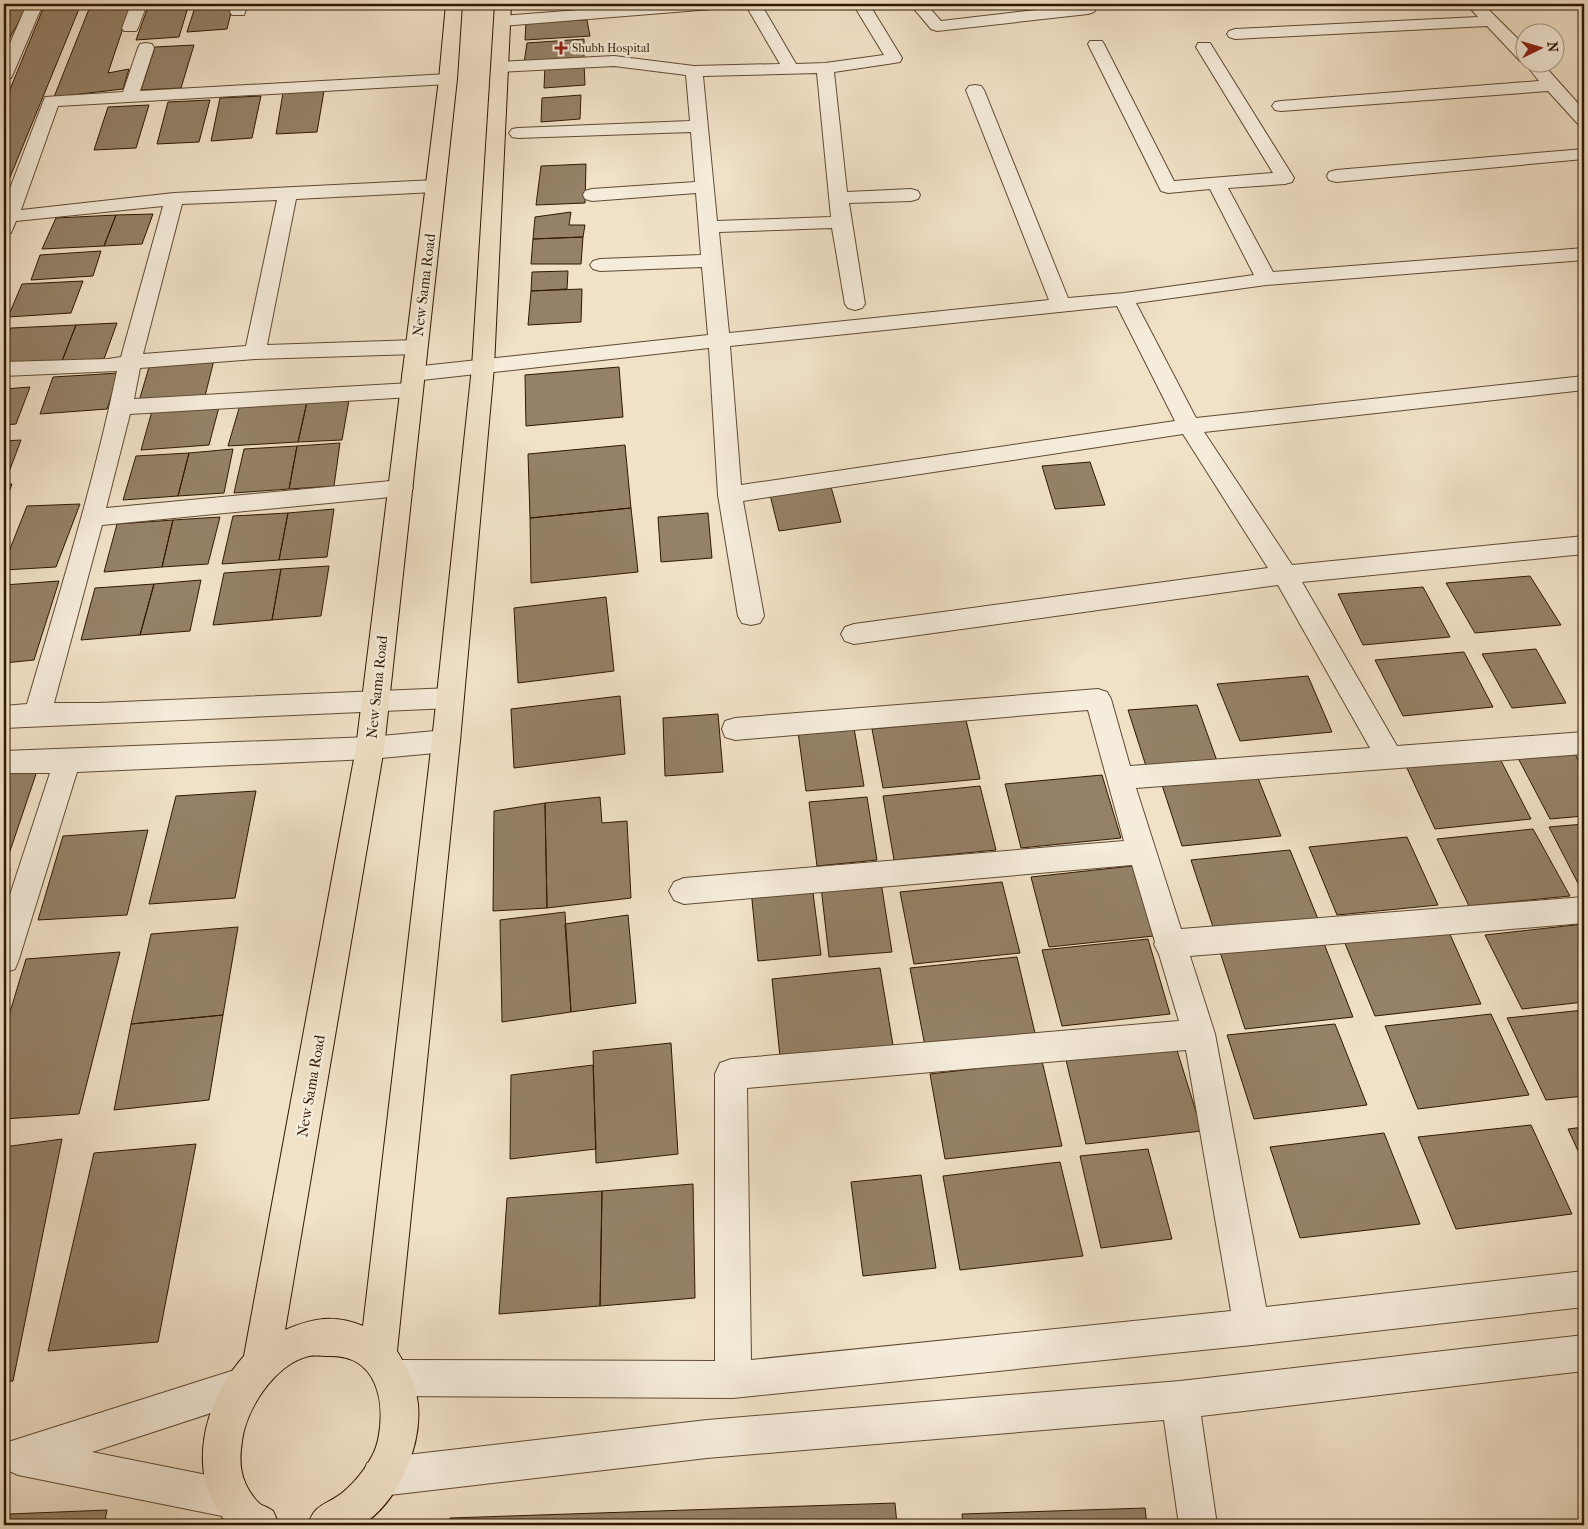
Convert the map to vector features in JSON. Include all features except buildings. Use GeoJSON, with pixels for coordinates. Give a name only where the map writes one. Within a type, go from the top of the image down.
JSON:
{"type":"FeatureCollection","features":[{"type":"Feature","properties":{"kind":"main road","name":"New Sama Road"},"geometry":{"type":"LineString","coordinates":[[252,1375],[370,748],[374,702],[402,488],[412,382],[448,79],[454,4]]}},
{"type":"Feature","properties":{"kind":"main road"},"geometry":{"type":"LineString","coordinates":[[346,1519],[381,1477],[396,1443],[400,1409],[385,1366],[484,367],[503,12]]}},
{"type":"Feature","properties":{"kind":"main road"},"geometry":{"type":"LineString","coordinates":[[244,1516],[224,1483],[221,1450],[227,1416],[252,1375],[268,1358],[296,1341],[327,1335],[355,1339],[385,1366]]}},
{"type":"Feature","properties":{"kind":"street"},"geometry":{"type":"LineString","coordinates":[[5,74],[35,4]]}},
{"type":"Feature","properties":{"kind":"street"},"geometry":{"type":"LineString","coordinates":[[130,28],[139,4]]}},
{"type":"Feature","properties":{"kind":"street"},"geometry":{"type":"LineString","coordinates":[[503,12],[712,4]]}},
{"type":"Feature","properties":{"kind":"street"},"geometry":{"type":"LineString","coordinates":[[753,4],[791,69]]}},
{"type":"Feature","properties":{"kind":"street"},"geometry":{"type":"LineString","coordinates":[[500,68],[614,61],[694,71],[791,69],[825,68],[894,58],[861,4]]}},
{"type":"Feature","properties":{"kind":"street"},"geometry":{"type":"LineString","coordinates":[[918,4],[937,26],[1088,9]]}},
{"type":"Feature","properties":{"kind":"street"},"geometry":{"type":"LineString","coordinates":[[1475,4],[1516,47]]}},
{"type":"Feature","properties":{"kind":"street"},"geometry":{"type":"LineString","coordinates":[[1235,34],[1491,21]]}},
{"type":"Feature","properties":{"kind":"street"},"geometry":{"type":"LineString","coordinates":[[1096,44],[1168,187],[1285,178],[1204,47]]}},
{"type":"Feature","properties":{"kind":"street"},"geometry":{"type":"LineString","coordinates":[[130,96],[146,48]]}},
{"type":"Feature","properties":{"kind":"street"},"geometry":{"type":"LineString","coordinates":[[825,68],[842,222],[856,304]]}},
{"type":"Feature","properties":{"kind":"street"},"geometry":{"type":"LineString","coordinates":[[694,71],[719,342],[730,495],[751,616]]}},
{"type":"Feature","properties":{"kind":"street"},"geometry":{"type":"LineString","coordinates":[[1541,72],[1584,120]]}},
{"type":"Feature","properties":{"kind":"street"},"geometry":{"type":"LineString","coordinates":[[435,186],[174,199],[5,221],[51,101],[448,79]]}},
{"type":"Feature","properties":{"kind":"street"},"geometry":{"type":"LineString","coordinates":[[1281,106],[1553,85]]}},
{"type":"Feature","properties":{"kind":"street"},"geometry":{"type":"LineString","coordinates":[[975,90],[1061,305]]}},
{"type":"Feature","properties":{"kind":"street"},"geometry":{"type":"LineString","coordinates":[[518,133],[699,126]]}},
{"type":"Feature","properties":{"kind":"street"},"geometry":{"type":"LineString","coordinates":[[1336,176],[1584,154]]}},
{"type":"Feature","properties":{"kind":"street"},"geometry":{"type":"LineString","coordinates":[[1217,184],[1266,279]]}},
{"type":"Feature","properties":{"kind":"street"},"geometry":{"type":"LineString","coordinates":[[592,195],[705,187]]}},
{"type":"Feature","properties":{"kind":"street"},"geometry":{"type":"LineString","coordinates":[[255,352],[288,192]]}},
{"type":"Feature","properties":{"kind":"street"},"geometry":{"type":"LineString","coordinates":[[840,198],[911,195]]}},
{"type":"Feature","properties":{"kind":"street"},"geometry":{"type":"LineString","coordinates":[[38,714],[92,518],[121,407],[130,362],[174,199]]}},
{"type":"Feature","properties":{"kind":"street"},"geometry":{"type":"LineString","coordinates":[[708,227],[842,222]]}},
{"type":"Feature","properties":{"kind":"street"},"geometry":{"type":"LineString","coordinates":[[121,407],[412,382],[484,367],[1061,305],[1124,300],[1266,279],[1584,254]]}},
{"type":"Feature","properties":{"kind":"street"},"geometry":{"type":"LineString","coordinates":[[600,265],[711,261]]}},
{"type":"Feature","properties":{"kind":"street"},"geometry":{"type":"LineString","coordinates":[[1124,300],[1189,426],[1285,575],[1389,757]]}},
{"type":"Feature","properties":{"kind":"street"},"geometry":{"type":"LineString","coordinates":[[4,370],[108,366],[130,362],[255,352],[416,347]]}},
{"type":"Feature","properties":{"kind":"street"},"geometry":{"type":"LineString","coordinates":[[730,495],[1189,426],[1584,383]]}},
{"type":"Feature","properties":{"kind":"street"},"geometry":{"type":"LineString","coordinates":[[92,518],[402,488]]}},
{"type":"Feature","properties":{"kind":"street"},"geometry":{"type":"LineString","coordinates":[[854,634],[1285,575],[1584,545]]}},
{"type":"Feature","properties":{"kind":"street"},"geometry":{"type":"LineString","coordinates":[[4,717],[38,714],[98,714],[451,698]]}},
{"type":"Feature","properties":{"kind":"street"},"geometry":{"type":"LineString","coordinates":[[735,730],[1098,699],[1119,778],[1169,944],[1199,1034],[1252,1326]]}},
{"type":"Feature","properties":{"kind":"street"},"geometry":{"type":"LineString","coordinates":[[4,762],[67,762],[370,748],[446,741]]}},
{"type":"Feature","properties":{"kind":"street"},"geometry":{"type":"LineString","coordinates":[[1119,778],[1584,743]]}},
{"type":"Feature","properties":{"kind":"street"},"geometry":{"type":"LineString","coordinates":[[4,959],[67,762]]}},
{"type":"Feature","properties":{"kind":"street"},"geometry":{"type":"LineString","coordinates":[[684,891],[1142,852]]}},
{"type":"Feature","properties":{"kind":"street"},"geometry":{"type":"LineString","coordinates":[[1169,944],[1584,910]]}},
{"type":"Feature","properties":{"kind":"street"},"geometry":{"type":"LineString","coordinates":[[733,1380],[731,1074],[1199,1034]]}},
{"type":"Feature","properties":{"kind":"street"},"geometry":{"type":"LineString","coordinates":[[385,1366],[733,1380],[1584,1289]]}},
{"type":"Feature","properties":{"kind":"street"},"geometry":{"type":"LineString","coordinates":[[381,1477],[708,1439],[1180,1400],[1584,1353]]}},
{"type":"Feature","properties":{"kind":"street"},"geometry":{"type":"LineString","coordinates":[[11,1456],[252,1375]]}},
{"type":"Feature","properties":{"kind":"street"},"geometry":{"type":"LineString","coordinates":[[1180,1400],[1198,1525]]}},
{"type":"Feature","properties":{"kind":"street"},"geometry":{"type":"LineString","coordinates":[[11,1456],[244,1516]]}},
{"type":"Feature","properties":{"kind":"place","name":"Shubh Hospital"},"geometry":{"type":"Point","coordinates":[561,48]}}]}
